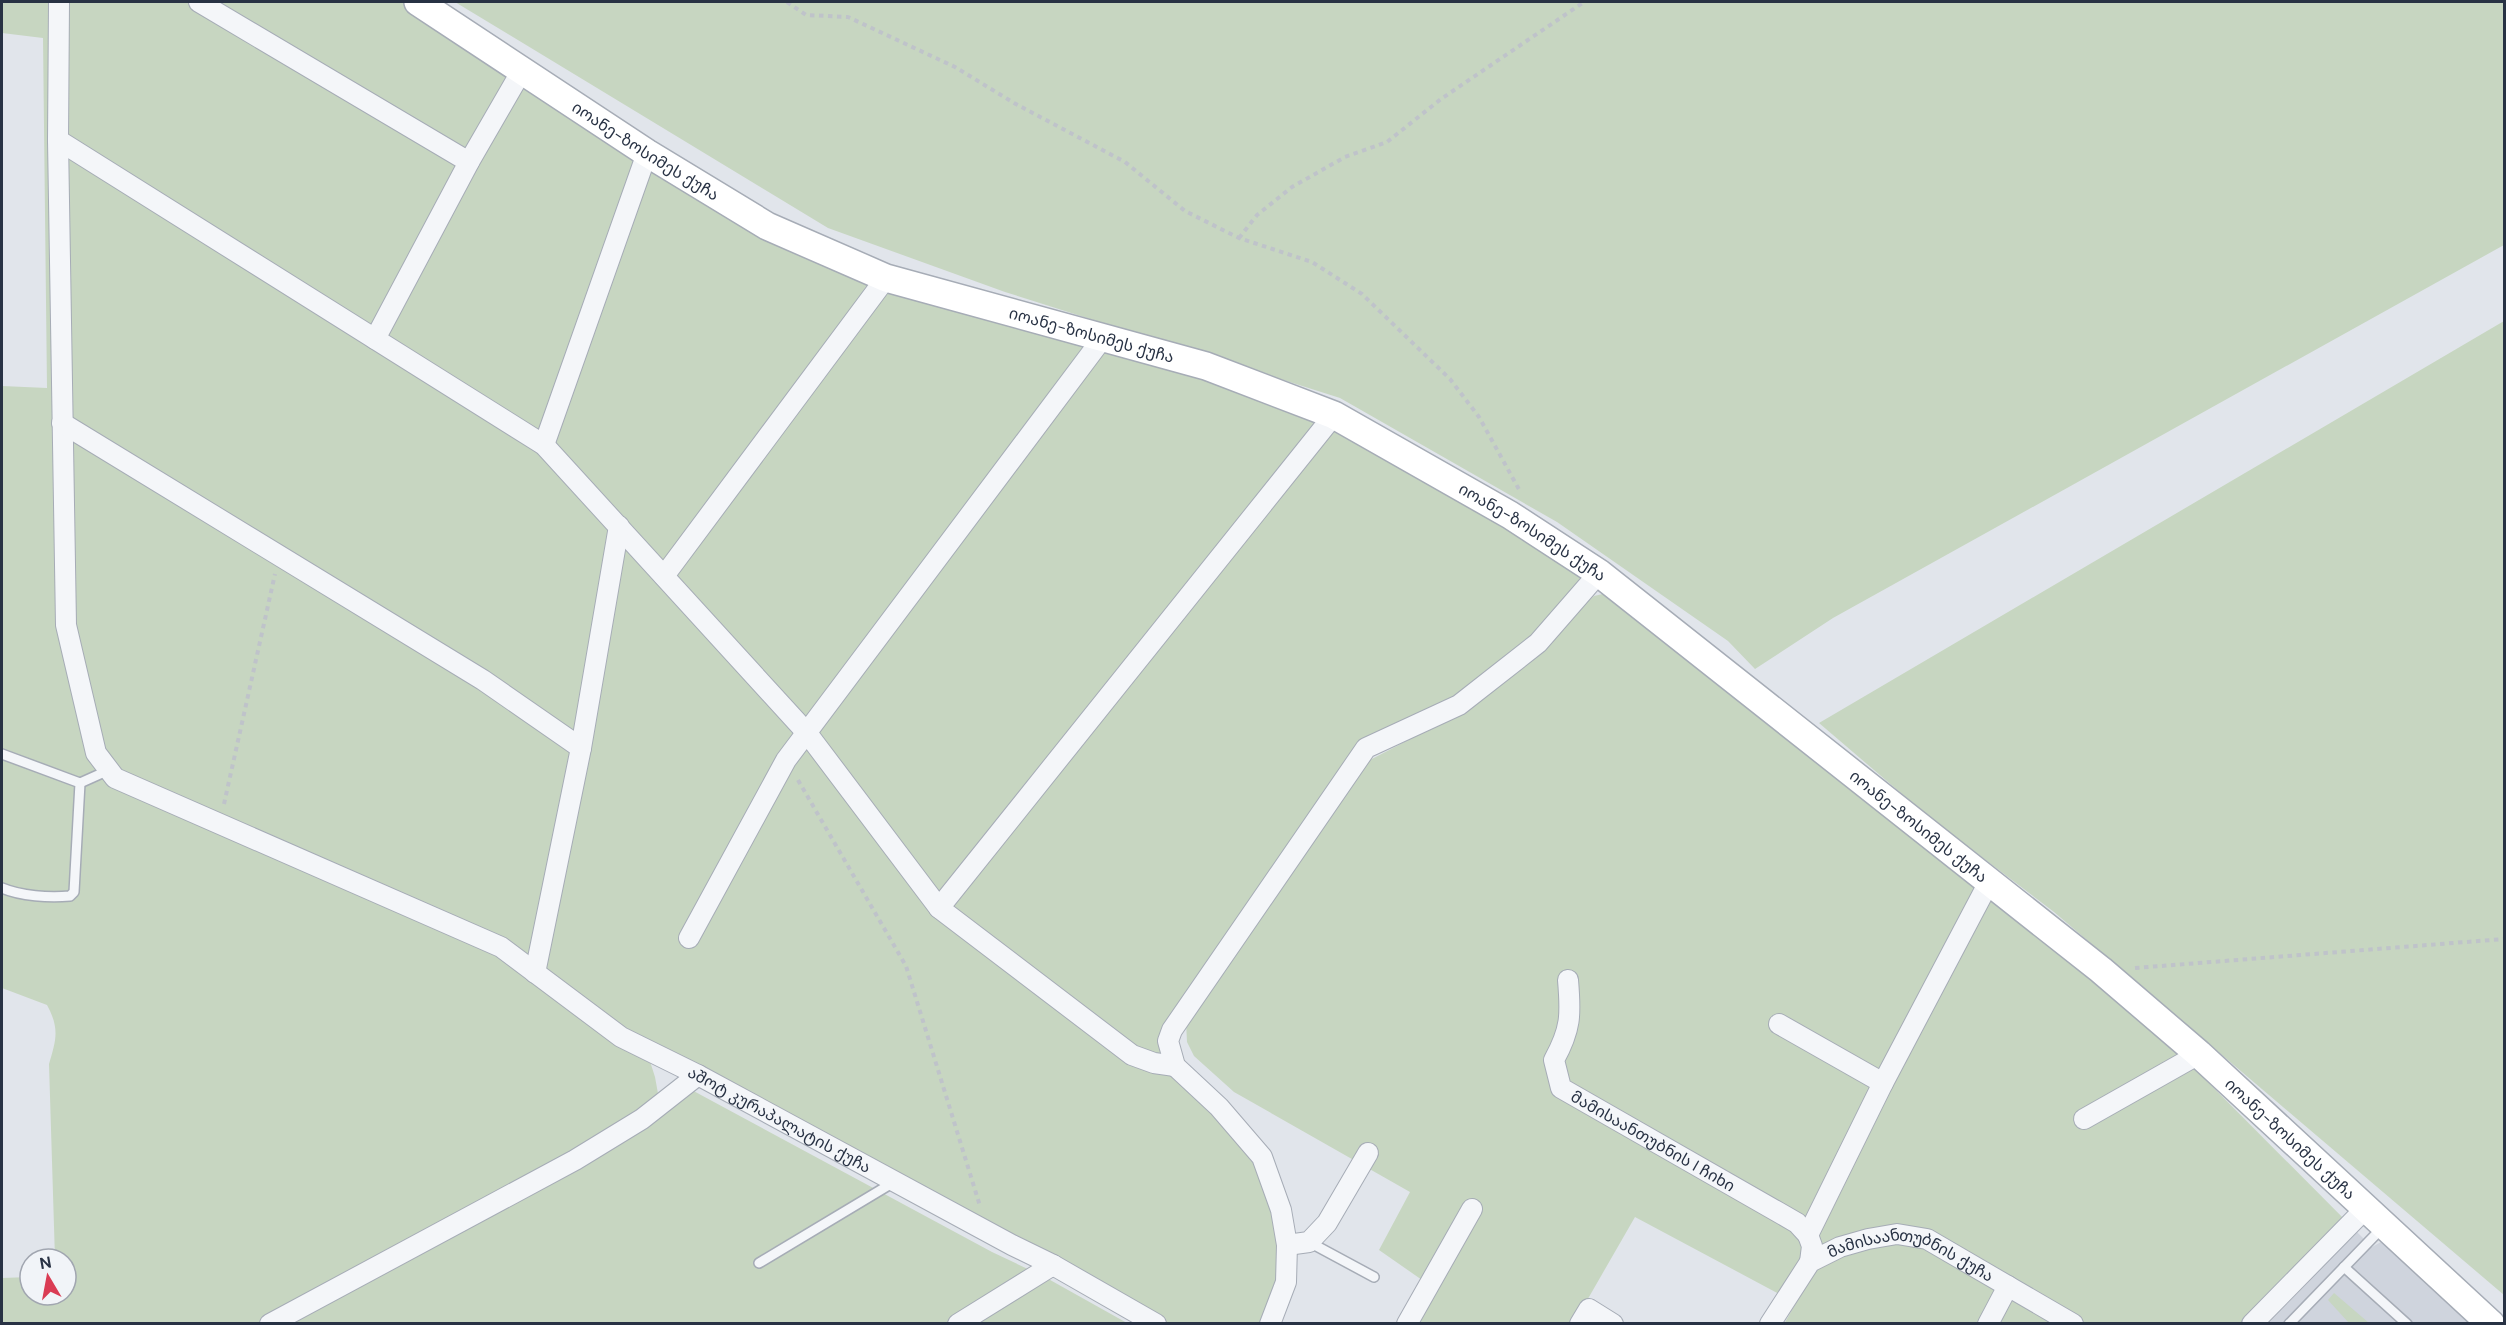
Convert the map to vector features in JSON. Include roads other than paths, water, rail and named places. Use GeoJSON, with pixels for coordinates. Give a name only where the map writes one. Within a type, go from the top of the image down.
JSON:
{"type":"FeatureCollection","features":[{"type":"Feature","properties":{"kind":"street"},"geometry":{"type":"LineString","coordinates":[[59,2],[58,140],[66,625],[96,753],[109,770]]}},
{"type":"Feature","properties":{"kind":"street"},"geometry":{"type":"LineString","coordinates":[[199,2],[469,162]]}},
{"type":"Feature","properties":{"kind":"street","name":"იოანე-ზოსიმეს ქუჩა"},"geometry":{"type":"LineString","coordinates":[[418,2],[647,153],[767,226],[886,278],[1206,366],[1334,415],[1510,515],[1599,573],[2101,970],[2199,1054],[2374,1218],[2491,1323]]}},
{"type":"Feature","properties":{"kind":"street"},"geometry":{"type":"LineString","coordinates":[[375,339],[469,162],[521,72]]}},
{"type":"Feature","properties":{"kind":"street"},"geometry":{"type":"LineString","coordinates":[[58,140],[544,445],[807,733],[939,908],[1132,1055],[1154,1063],[1175,1066]]}},
{"type":"Feature","properties":{"kind":"street"},"geometry":{"type":"LineString","coordinates":[[544,445],[647,153]]}},
{"type":"Feature","properties":{"kind":"street"},"geometry":{"type":"LineString","coordinates":[[664,576],[886,278]]}},
{"type":"Feature","properties":{"kind":"street"},"geometry":{"type":"LineString","coordinates":[[689,938],[786,760],[1102,339]]}},
{"type":"Feature","properties":{"kind":"street"},"geometry":{"type":"LineString","coordinates":[[939,908],[1334,415]]}},
{"type":"Feature","properties":{"kind":"street"},"geometry":{"type":"LineString","coordinates":[[62,423],[483,680],[581,748]]}},
{"type":"Feature","properties":{"kind":"street"},"geometry":{"type":"LineString","coordinates":[[535,973],[581,748],[619,526]]}},
{"type":"Feature","properties":{"kind":"street"},"geometry":{"type":"LineString","coordinates":[[1270,1323],[1286,1282],[1287,1245],[1281,1210],[1262,1157],[1219,1107],[1175,1066],[1168,1041],[1172,1030],[1366,748],[1459,705],[1538,643],[1599,573]]}},
{"type":"Feature","properties":{"kind":"street","name":"აშოტ კურაპალატის ქუჩა"},"geometry":{"type":"LineString","coordinates":[[109,770],[115,778],[501,947],[621,1037],[698,1075],[894,1182],[1053,1265],[1156,1323]]}},
{"type":"Feature","properties":{"kind":"street"},"geometry":{"type":"LineString","coordinates":[[1810,1262],[1812,1246],[1808,1235],[1883,1083],[1989,882]]}},
{"type":"Feature","properties":{"kind":"street","name":"მამისაანთუბნის I ჩიხი"},"geometry":{"type":"LineString","coordinates":[[1568,980],[1571,1011],[1567,1037],[1554,1060],[1561,1088],[1797,1223],[1808,1235]]}},
{"type":"Feature","properties":{"kind":"street"},"geometry":{"type":"LineString","coordinates":[[1779,1024],[1883,1083]]}},
{"type":"Feature","properties":{"kind":"street"},"geometry":{"type":"LineString","coordinates":[[2084,1119],[2199,1054]]}},
{"type":"Feature","properties":{"kind":"street"},"geometry":{"type":"LineString","coordinates":[[270,1323],[575,1160],[642,1119],[698,1075]]}},
{"type":"Feature","properties":{"kind":"street"},"geometry":{"type":"LineString","coordinates":[[1287,1245],[1309,1242],[1328,1223],[1368,1153]]}},
{"type":"Feature","properties":{"kind":"street"},"geometry":{"type":"LineString","coordinates":[[1407,1323],[1472,1209]]}},
{"type":"Feature","properties":{"kind":"street"},"geometry":{"type":"LineString","coordinates":[[2252,1323],[2374,1218]]}},
{"type":"Feature","properties":{"kind":"street","name":"მამისაანთუბნის ქუჩა"},"geometry":{"type":"LineString","coordinates":[[1770,1323],[1810,1262],[1840,1247],[1898,1234],[1927,1239],[2073,1323]]}},
{"type":"Feature","properties":{"kind":"street"},"geometry":{"type":"LineString","coordinates":[[958,1323],[1053,1265]]}},
{"type":"Feature","properties":{"kind":"street"},"geometry":{"type":"LineString","coordinates":[[1988,1323],[2008,1286]]}},
{"type":"Feature","properties":{"kind":"street"},"geometry":{"type":"LineString","coordinates":[[1580,1323],[1589,1309],[1613,1323]]}},
{"type":"Feature","properties":{"kind":"lane"},"geometry":{"type":"LineString","coordinates":[[2,754],[80,783],[109,770]]}},
{"type":"Feature","properties":{"kind":"lane"},"geometry":{"type":"LineString","coordinates":[[2,888],[9,891],[59,897],[70,896],[74,891],[80,783]]}},
{"type":"Feature","properties":{"kind":"lane"},"geometry":{"type":"LineString","coordinates":[[759,1263],[894,1182]]}},
{"type":"Feature","properties":{"kind":"lane"},"geometry":{"type":"LineString","coordinates":[[2289,1323],[2344,1267],[2374,1218]]}},
{"type":"Feature","properties":{"kind":"lane"},"geometry":{"type":"LineString","coordinates":[[1309,1242],[1374,1276]]}},
{"type":"Feature","properties":{"kind":"lane"},"geometry":{"type":"LineString","coordinates":[[2344,1267],[2407,1323]]}}]}
